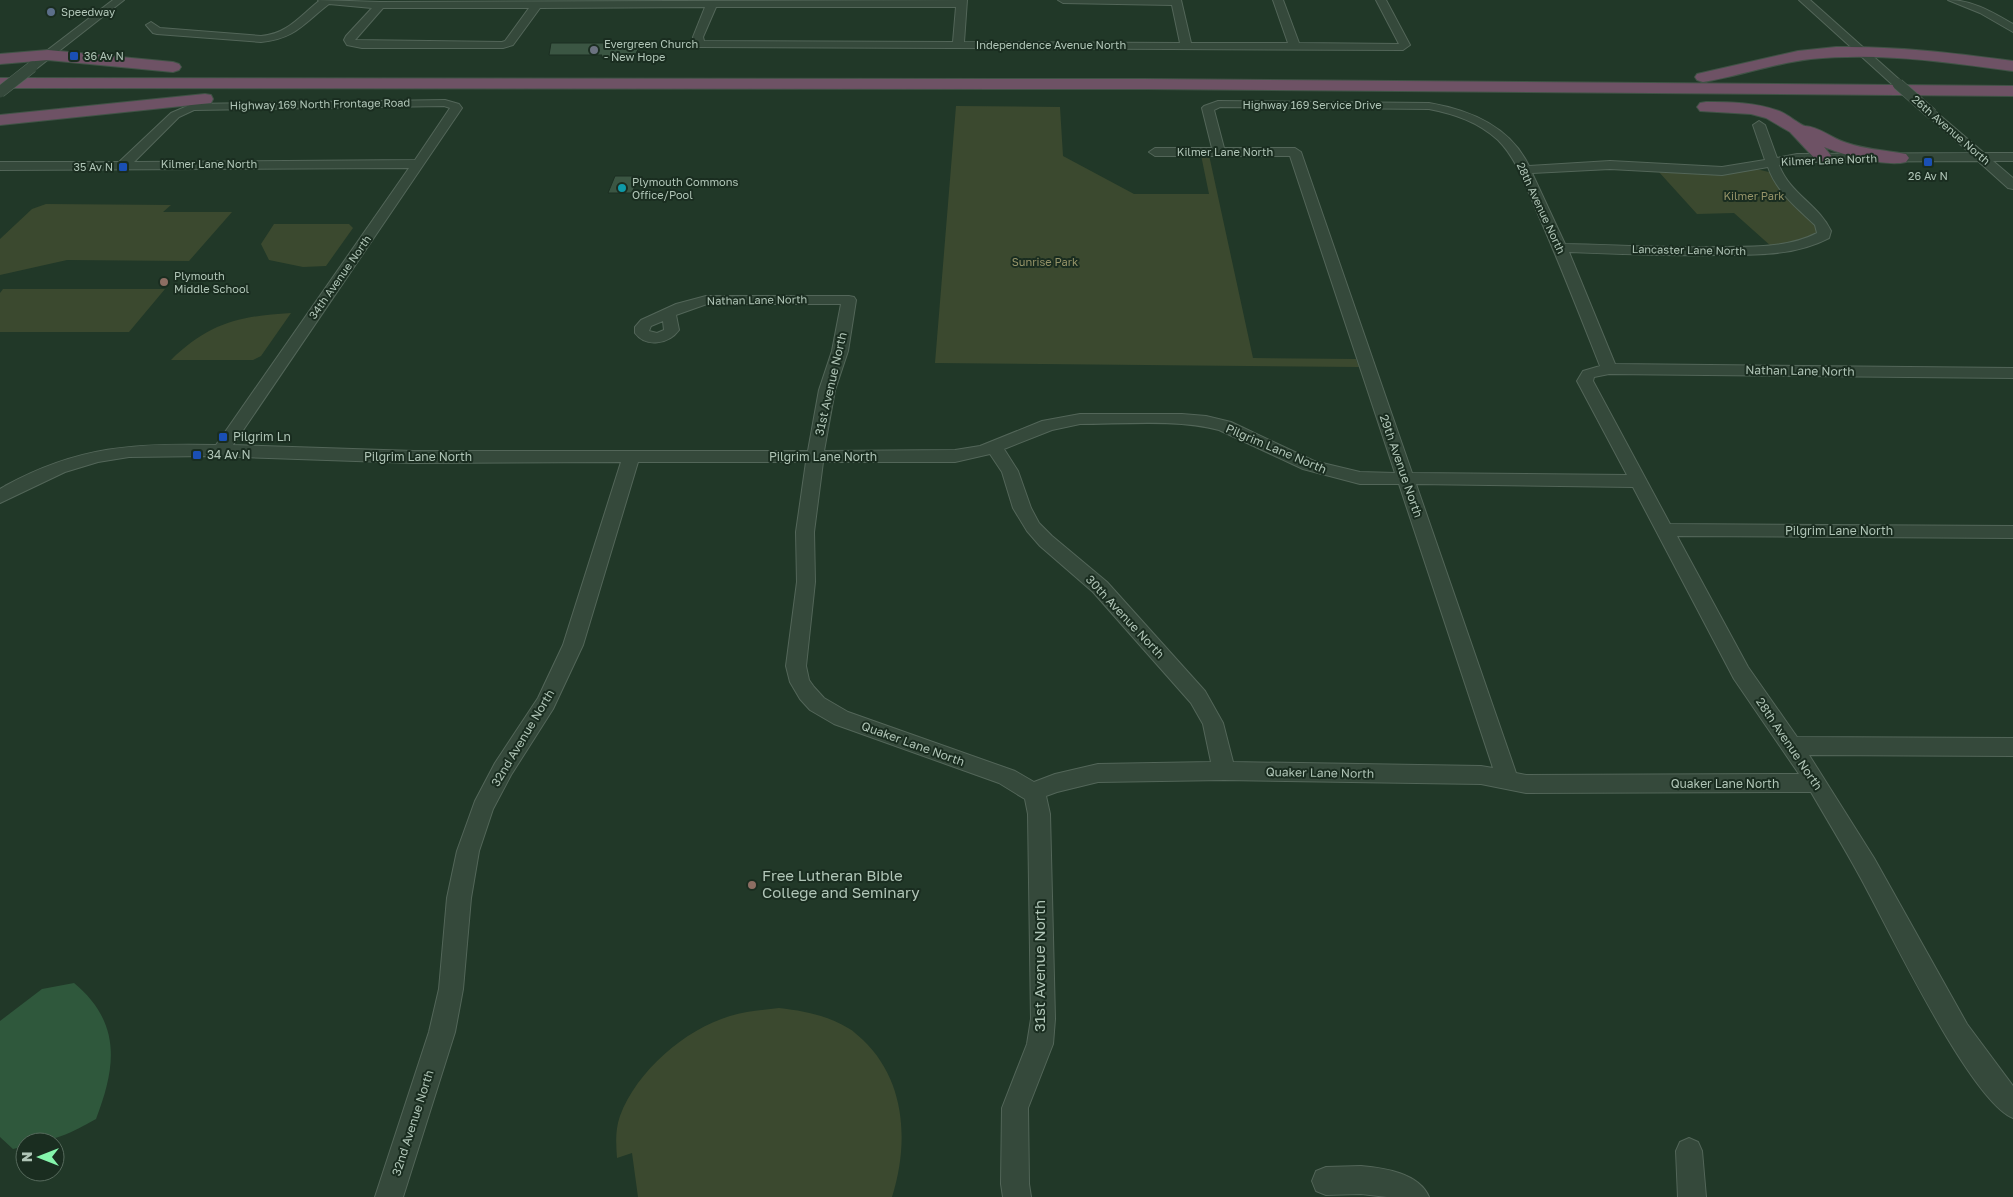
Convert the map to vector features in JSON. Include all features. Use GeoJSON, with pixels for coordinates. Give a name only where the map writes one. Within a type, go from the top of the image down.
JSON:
{"type":"FeatureCollection","features":[{"type":"Feature","properties":{"kind":"highway"},"geometry":{"type":"LineString","coordinates":[[1491,87],[1680,80],[1718,74],[1799,56],[1862,51],[1921,54],[2013,66]]}},
{"type":"Feature","properties":{"kind":"highway"},"geometry":{"type":"LineString","coordinates":[[0,59],[48,55],[248,74],[461,83]]}},
{"type":"Feature","properties":{"kind":"highway"},"geometry":{"type":"LineString","coordinates":[[0,83],[1491,87],[2013,91]]}},
{"type":"Feature","properties":{"kind":"highway"},"geometry":{"type":"LineString","coordinates":[[0,92],[840,92],[1388,96],[2013,97]]}},
{"type":"Feature","properties":{"kind":"highway"},"geometry":{"type":"LineString","coordinates":[[0,120],[188,100],[401,93]]}},
{"type":"Feature","properties":{"kind":"highway"},"geometry":{"type":"LineString","coordinates":[[1388,96],[1529,103]]}},
{"type":"Feature","properties":{"kind":"highway"},"geometry":{"type":"LineString","coordinates":[[1908,158],[1848,149],[1820,138],[1800,120],[1804,109],[1825,103],[1950,97]]}},
{"type":"Feature","properties":{"kind":"highway"},"geometry":{"type":"LineString","coordinates":[[1690,107],[1746,108],[1780,117],[1798,129],[1830,158]]}},
{"type":"Feature","properties":{"kind":"highway"},"geometry":{"type":"LineString","coordinates":[[1810,130],[1830,158]]}},
{"type":"Feature","properties":{"kind":"street"},"geometry":{"type":"LineString","coordinates":[[0,92],[119,0]]}},
{"type":"Feature","properties":{"kind":"street"},"geometry":{"type":"LineString","coordinates":[[152,25],[157,31],[268,39],[290,33],[325,0],[380,5],[539,2],[712,4],[962,2],[958,45]]}},
{"type":"Feature","properties":{"kind":"street"},"geometry":{"type":"LineString","coordinates":[[1063,0],[1177,1],[1186,46]]}},
{"type":"Feature","properties":{"kind":"street"},"geometry":{"type":"LineString","coordinates":[[1278,0],[1295,47]]}},
{"type":"Feature","properties":{"kind":"street"},"geometry":{"type":"LineString","coordinates":[[1381,0],[1405,44],[1403,47]]}},
{"type":"Feature","properties":{"kind":"street"},"geometry":{"type":"LineString","coordinates":[[1804,0],[1888,75]]}},
{"type":"Feature","properties":{"kind":"street"},"geometry":{"type":"LineString","coordinates":[[1953,0],[1996,17],[2013,29]]}},
{"type":"Feature","properties":{"kind":"street"},"geometry":{"type":"LineString","coordinates":[[380,5],[349,40],[351,43],[362,45],[503,45],[509,43],[539,2]]}},
{"type":"Feature","properties":{"kind":"street"},"geometry":{"type":"LineString","coordinates":[[698,44],[698,37],[712,4]]}},
{"type":"Feature","properties":{"kind":"street","name":"Independence Avenue North"},"geometry":{"type":"LineString","coordinates":[[698,44],[1403,47]]}},
{"type":"Feature","properties":{"kind":"street","name":"26th Avenue North"},"geometry":{"type":"LineString","coordinates":[[1888,75],[2013,186]]}},
{"type":"Feature","properties":{"kind":"street","name":"Highway 169 North Frontage Road"},"geometry":{"type":"LineString","coordinates":[[124,164],[175,115],[187,109],[283,104],[454,104]]}},
{"type":"Feature","properties":{"kind":"street","name":"34th Avenue North"},"geometry":{"type":"LineString","coordinates":[[222,450],[456,108],[454,104]]}},
{"type":"Feature","properties":{"kind":"street","name":"Highway 169 Service Drive"},"geometry":{"type":"LineString","coordinates":[[1208,108],[1218,104],[1417,106]]}},
{"type":"Feature","properties":{"kind":"street","name":"28th Avenue North"},"geometry":{"type":"LineString","coordinates":[[1417,106],[1451,110],[1474,118],[1502,138],[1526,170],[1609,369]]}},
{"type":"Feature","properties":{"kind":"street"},"geometry":{"type":"LineString","coordinates":[[1208,108],[1219,152]]}},
{"type":"Feature","properties":{"kind":"street"},"geometry":{"type":"LineString","coordinates":[[1759,125],[1777,176],[1785,188],[1821,224],[1824,235],[1816,242]]}},
{"type":"Feature","properties":{"kind":"street"},"geometry":{"type":"LineString","coordinates":[[1908,158],[1938,154],[1951,149],[1955,142],[1951,130]]}},
{"type":"Feature","properties":{"kind":"street","name":"Kilmer Lane North"},"geometry":{"type":"LineString","coordinates":[[1155,152],[1295,152]]}},
{"type":"Feature","properties":{"kind":"street","name":"29th Avenue North"},"geometry":{"type":"LineString","coordinates":[[1295,152],[1508,780]]}},
{"type":"Feature","properties":{"kind":"street","name":"Kilmer Lane North"},"geometry":{"type":"LineString","coordinates":[[1526,170],[1610,165],[1722,171],[1797,158],[2013,157]]}},
{"type":"Feature","properties":{"kind":"street","name":"Kilmer Lane North"},"geometry":{"type":"LineString","coordinates":[[0,166],[418,164]]}},
{"type":"Feature","properties":{"kind":"street","name":"Lancaster Lane North"},"geometry":{"type":"LineString","coordinates":[[1560,248],[1733,251],[1774,249],[1816,242]]}},
{"type":"Feature","properties":{"kind":"street","name":"Nathan Lane North"},"geometry":{"type":"LineString","coordinates":[[668,314],[680,307],[706,300],[849,300]]}},
{"type":"Feature","properties":{"kind":"street","name":"31st Avenue North"},"geometry":{"type":"LineString","coordinates":[[840,718],[817,704],[806,692],[800,682],[796,666],[806,582],[805,532],[815,456],[827,390],[840,351],[849,300]]}},
{"type":"Feature","properties":{"kind":"street","name":"Nathan Lane North"},"geometry":{"type":"LineString","coordinates":[[1588,374],[1609,369],[2013,373]]}},
{"type":"Feature","properties":{"kind":"street","name":"28th Avenue North"},"geometry":{"type":"LineString","coordinates":[[1588,374],[1585,382],[1741,673],[1817,783],[1866,865],[1958,1033],[2013,1106]]}},
{"type":"Feature","properties":{"kind":"street","name":"Pilgrim Lane North"},"geometry":{"type":"LineString","coordinates":[[0,497],[44,474],[71,463],[100,455],[126,452],[222,450],[361,457],[955,456],[994,447],[1048,425],[1080,419],[1182,419],[1206,421],[1225,426],[1294,459],[1325,471],[1360,478],[1637,481]]}},
{"type":"Feature","properties":{"kind":"street","name":"30th Avenue North"},"geometry":{"type":"LineString","coordinates":[[994,447],[1010,471],[1022,508],[1033,527],[1046,541],[1100,587],[1198,697],[1214,723],[1224,771]]}},
{"type":"Feature","properties":{"kind":"street","name":"32nd Avenue North"},"geometry":{"type":"LineString","coordinates":[[389,1197],[442,1032],[451,989],[459,898],[468,851],[483,808],[502,769],[546,703],[573,644],[631,457]]}},
{"type":"Feature","properties":{"kind":"street","name":"Pilgrim Lane North"},"geometry":{"type":"LineString","coordinates":[[1664,530],[2013,532]]}},
{"type":"Feature","properties":{"kind":"street","name":"Quaker Lane North"},"geometry":{"type":"LineString","coordinates":[[840,718],[1007,777],[1033,792],[1055,783],[1098,773],[1224,771],[1481,775],[1526,784],[1817,783]]}},
{"type":"Feature","properties":{"kind":"street"},"geometry":{"type":"LineString","coordinates":[[1790,746],[2013,747]]}},
{"type":"Feature","properties":{"kind":"street","name":"31st Avenue North"},"geometry":{"type":"LineString","coordinates":[[1017,1197],[1014,1184],[1015,1108],[1040,1044],[1043,1019],[1039,814],[1038,802],[1033,792]]}},
{"type":"Feature","properties":{"kind":"street"},"geometry":{"type":"LineString","coordinates":[[1689,1152],[1692,1197]]}},
{"type":"Feature","properties":{"kind":"street"},"geometry":{"type":"LineString","coordinates":[[1326,1181],[1364,1180],[1389,1183],[1408,1191],[1415,1197]]}},
{"type":"Feature","properties":{"kind":"green space","name":"Sunrise Park"},"geometry":{"type":"Polygon","coordinates":[[[956,106],[1060,107],[1063,156],[1134,194],[1209,194],[1201,155],[1209,155],[1253,358],[1356,359],[1359,367],[935,363],[956,106]]]}},
{"type":"Feature","properties":{"kind":"green space","name":"Kilmer Park"},"geometry":{"type":"Polygon","coordinates":[[[1756,169],[1769,172],[1782,190],[1816,225],[1818,230],[1815,236],[1772,247],[1734,213],[1697,214],[1658,171],[1717,174],[1756,169]]]}},
{"type":"Feature","properties":{"kind":"green space"},"geometry":{"type":"Polygon","coordinates":[[[46,204],[171,205],[163,212],[232,212],[189,261],[67,260],[0,275],[0,239],[32,209],[46,204]]]}},
{"type":"Feature","properties":{"kind":"green space"},"geometry":{"type":"Polygon","coordinates":[[[274,224],[349,224],[353,228],[326,266],[303,267],[269,260],[261,244],[274,224]]]}},
{"type":"Feature","properties":{"kind":"green space"},"geometry":{"type":"Polygon","coordinates":[[[3,289],[165,289],[129,332],[0,332],[0,293],[3,289]]]}},
{"type":"Feature","properties":{"kind":"green space"},"geometry":{"type":"Polygon","coordinates":[[[291,313],[261,356],[253,360],[171,360],[198,337],[226,324],[256,316],[291,313]]]}},
{"type":"Feature","properties":{"kind":"green space"},"geometry":{"type":"Polygon","coordinates":[[[779,1008],[823,1017],[850,1029],[877,1056],[888,1074],[896,1093],[902,1134],[901,1155],[892,1197],[638,1197],[632,1153],[617,1158],[616,1142],[620,1116],[638,1083],[664,1054],[696,1031],[713,1022],[736,1014],[779,1008]]]}},
{"type":"Feature","properties":{"kind":"shaded area"},"geometry":{"type":"Polygon","coordinates":[[[74,983],[90,998],[107,1030],[110,1046],[108,1081],[96,1119],[65,1134],[65,1132],[15,1132],[15,1148],[13,1149],[0,1137],[0,1021],[42,989],[74,983]]]}},
{"type":"Feature","properties":{"kind":"building","name":"Evergreen Church - New Hope"},"geometry":{"type":"Polygon","coordinates":[[[551,43],[641,44],[634,57],[601,57],[602,55],[549,55],[551,43]]]}},
{"type":"Feature","properties":{"kind":"building","name":"Plymouth Commons Office/Pool"},"geometry":{"type":"Polygon","coordinates":[[[615,176],[639,176],[632,193],[608,193],[615,176]]]}},
{"type":"Feature","properties":{"kind":"place","name":"Speedway"},"geometry":{"type":"Point","coordinates":[51,12]}},
{"type":"Feature","properties":{"kind":"place","name":"Evergreen Church - New Hope"},"geometry":{"type":"Point","coordinates":[594,50]}},
{"type":"Feature","properties":{"kind":"place","name":"36 Av N"},"geometry":{"type":"Point","coordinates":[74,56]}},
{"type":"Feature","properties":{"kind":"place","name":"26 Av N"},"geometry":{"type":"Point","coordinates":[1928,162]}},
{"type":"Feature","properties":{"kind":"place","name":"35 Av N"},"geometry":{"type":"Point","coordinates":[123,167]}},
{"type":"Feature","properties":{"kind":"place","name":"Plymouth Commons Office/Pool"},"geometry":{"type":"Point","coordinates":[622,188]}},
{"type":"Feature","properties":{"kind":"place","name":"Plymouth Middle School"},"geometry":{"type":"Point","coordinates":[164,282]}},
{"type":"Feature","properties":{"kind":"place","name":"Pilgrim Ln"},"geometry":{"type":"Point","coordinates":[223,437]}},
{"type":"Feature","properties":{"kind":"place","name":"34 Av N"},"geometry":{"type":"Point","coordinates":[197,455]}},
{"type":"Feature","properties":{"kind":"place","name":"Free Lutheran Bible College and Seminary"},"geometry":{"type":"Point","coordinates":[752,885]}}]}
